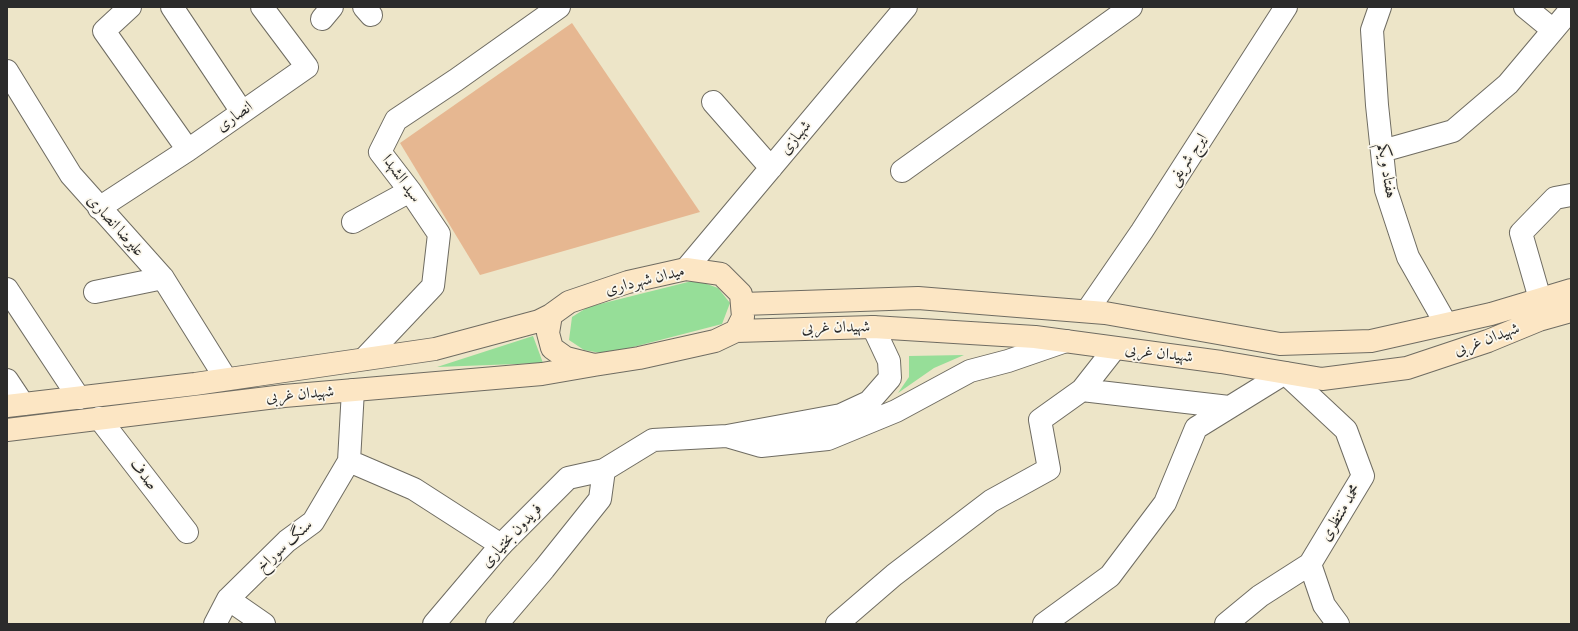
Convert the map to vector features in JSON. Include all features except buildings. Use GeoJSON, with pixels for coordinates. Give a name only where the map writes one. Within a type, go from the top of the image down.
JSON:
{"type":"FeatureCollection","features":[{"type":"Feature","properties":{"kind":"main road","name":"میدان شهرداری"},"geometry":{"type":"LineString","coordinates":[[551,315],[569,302],[628,282],[686,268],[722,274],[741,294],[743,304]]}},
{"type":"Feature","properties":{"kind":"main road","name":"شهیدان غربی"},"geometry":{"type":"LineString","coordinates":[[743,304],[918,298],[1087,311],[1280,344],[1371,341],[1491,314],[1571,290]]}},
{"type":"Feature","properties":{"kind":"main road"},"geometry":{"type":"LineString","coordinates":[[551,315],[548,333],[552,348],[566,358],[594,365],[639,358],[715,341],[736,331],[743,316],[743,304]]}},
{"type":"Feature","properties":{"kind":"main road","name":"شهیدان غربی"},"geometry":{"type":"LineString","coordinates":[[736,331],[873,327],[1035,337],[1221,362],[1322,379],[1407,368],[1488,341],[1539,320],[1571,311]]}},
{"type":"Feature","properties":{"kind":"main road","name":"شهیدان غربی"},"geometry":{"type":"LineString","coordinates":[[15,405],[195,384],[435,349],[539,321],[551,315]]}},
{"type":"Feature","properties":{"kind":"main road","name":"شهیدان غربی"},"geometry":{"type":"LineString","coordinates":[[7,430],[284,396],[542,374],[594,365]]}},
{"type":"Feature","properties":{"kind":"street"},"geometry":{"type":"LineString","coordinates":[[130,7],[104,31],[188,150]]}},
{"type":"Feature","properties":{"kind":"street"},"geometry":{"type":"LineString","coordinates":[[172,7],[242,112]]}},
{"type":"Feature","properties":{"kind":"street","name":"انصاری"},"geometry":{"type":"LineString","coordinates":[[99,208],[188,150],[308,67],[262,7]]}},
{"type":"Feature","properties":{"kind":"street","name":"سید الشهدا"},"geometry":{"type":"LineString","coordinates":[[364,359],[433,286],[439,234],[410,191],[380,152],[396,120],[456,80],[559,7]]}},
{"type":"Feature","properties":{"kind":"street","name":"شهبازی"},"geometry":{"type":"LineString","coordinates":[[686,268],[906,7]]}},
{"type":"Feature","properties":{"kind":"street"},"geometry":{"type":"LineString","coordinates":[[902,171],[1131,7]]}},
{"type":"Feature","properties":{"kind":"street","name":"ایرج شریفی"},"geometry":{"type":"LineString","coordinates":[[1087,311],[1142,231],[1286,7]]}},
{"type":"Feature","properties":{"kind":"street","name":"هفتاد و یکم"},"geometry":{"type":"LineString","coordinates":[[1380,7],[1372,30],[1377,105],[1386,190],[1408,256],[1446,324]]}},
{"type":"Feature","properties":{"kind":"street"},"geometry":{"type":"LineString","coordinates":[[1525,7],[1553,30]]}},
{"type":"Feature","properties":{"kind":"street"},"geometry":{"type":"LineString","coordinates":[[1382,151],[1453,131],[1508,84],[1571,9]]}},
{"type":"Feature","properties":{"kind":"street","name":"علیرضا انصاری"},"geometry":{"type":"LineString","coordinates":[[7,71],[71,176],[162,278],[226,379]]}},
{"type":"Feature","properties":{"kind":"street"},"geometry":{"type":"LineString","coordinates":[[713,102],[771,168]]}},
{"type":"Feature","properties":{"kind":"street"},"geometry":{"type":"LineString","coordinates":[[353,222],[410,191]]}},
{"type":"Feature","properties":{"kind":"street"},"geometry":{"type":"LineString","coordinates":[[1540,299],[1521,233],[1556,198],[1571,195]]}},
{"type":"Feature","properties":{"kind":"street"},"geometry":{"type":"LineString","coordinates":[[95,292],[162,278]]}},
{"type":"Feature","properties":{"kind":"street"},"geometry":{"type":"LineString","coordinates":[[7,289],[79,398]]}},
{"type":"Feature","properties":{"kind":"street"},"geometry":{"type":"LineString","coordinates":[[727,436],[841,415],[869,402],[890,378],[889,361],[873,327]]}},
{"type":"Feature","properties":{"kind":"street"},"geometry":{"type":"LineString","coordinates":[[727,436],[761,446],[828,439],[896,411],[970,371],[1008,361],[1066,341]]}},
{"type":"Feature","properties":{"kind":"street"},"geometry":{"type":"LineString","coordinates":[[837,624],[894,575],[991,501],[1049,469],[1040,420],[1082,390],[1115,348]]}},
{"type":"Feature","properties":{"kind":"street"},"geometry":{"type":"LineString","coordinates":[[1044,624],[1110,576],[1165,503],[1196,428],[1286,373]]}},
{"type":"Feature","properties":{"kind":"street","name":"محمد منتظری"},"geometry":{"type":"LineString","coordinates":[[1286,373],[1346,430],[1363,476],[1310,564]]}},
{"type":"Feature","properties":{"kind":"street"},"geometry":{"type":"LineString","coordinates":[[7,380],[15,405]]}},
{"type":"Feature","properties":{"kind":"street","name":"سنگ سوراخ"},"geometry":{"type":"LineString","coordinates":[[215,624],[228,599],[287,541],[313,522],[349,461],[353,390]]}},
{"type":"Feature","properties":{"kind":"street"},"geometry":{"type":"LineString","coordinates":[[1082,390],[1229,407]]}},
{"type":"Feature","properties":{"kind":"street","name":"صدف"},"geometry":{"type":"LineString","coordinates":[[99,418],[187,532]]}},
{"type":"Feature","properties":{"kind":"street","name":"فریدون بختیاری"},"geometry":{"type":"LineString","coordinates":[[434,624],[501,545],[568,478],[604,470],[653,440],[727,436]]}},
{"type":"Feature","properties":{"kind":"street"},"geometry":{"type":"LineString","coordinates":[[349,461],[414,489],[501,545]]}},
{"type":"Feature","properties":{"kind":"street"},"geometry":{"type":"LineString","coordinates":[[497,624],[544,569],[600,499],[604,470]]}},
{"type":"Feature","properties":{"kind":"street"},"geometry":{"type":"LineString","coordinates":[[1226,624],[1260,596],[1310,564],[1324,604],[1338,624]]}},
{"type":"Feature","properties":{"kind":"street"},"geometry":{"type":"LineString","coordinates":[[228,599],[264,624]]}},
{"type":"Feature","properties":{"kind":"green space"},"geometry":{"type":"Polygon","coordinates":[[[696,280],[718,288],[730,303],[722,324],[606,354],[584,350],[569,340],[572,317],[588,307],[696,280]]]}},
{"type":"Feature","properties":{"kind":"green space"},"geometry":{"type":"Polygon","coordinates":[[[533,336],[543,363],[437,367],[533,336]]]}},
{"type":"Feature","properties":{"kind":"green space"},"geometry":{"type":"Polygon","coordinates":[[[964,355],[934,368],[898,393],[909,377],[909,356],[964,355]]]}}]}
